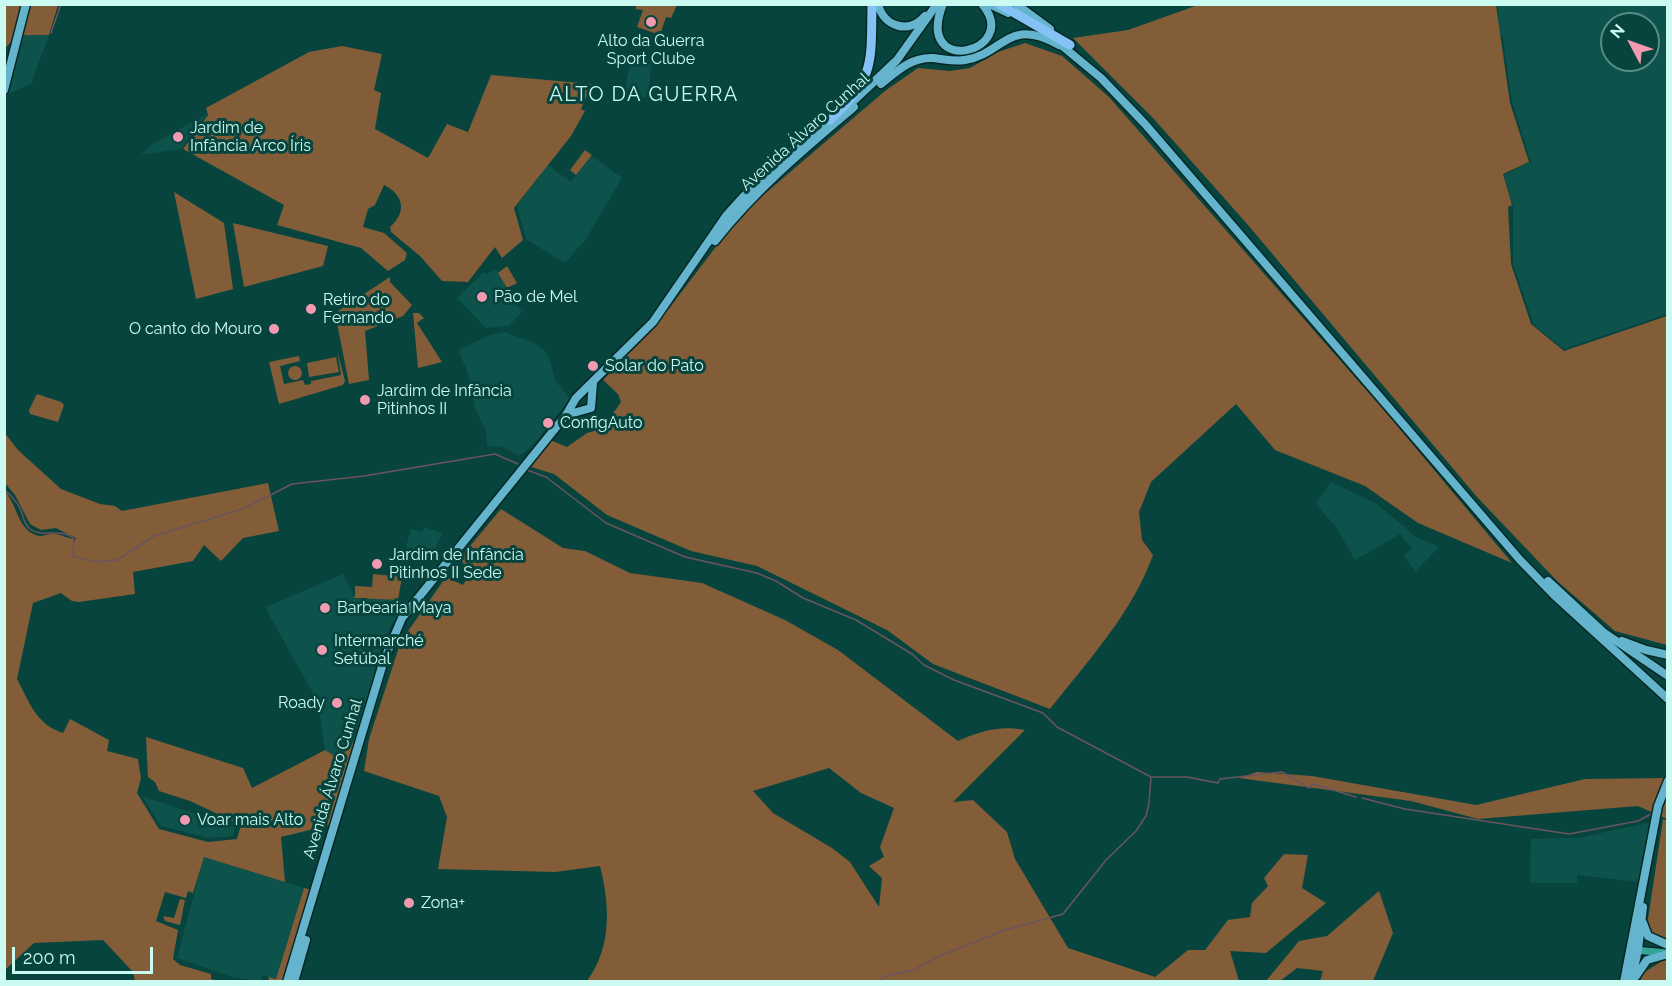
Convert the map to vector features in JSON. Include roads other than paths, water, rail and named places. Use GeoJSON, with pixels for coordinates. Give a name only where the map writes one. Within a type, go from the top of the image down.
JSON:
{"type":"FeatureCollection","features":[{"type":"Feature","properties":{"kind":"highway"},"geometry":{"type":"LineString","coordinates":[[830,120],[853,98],[867,77],[871,58],[872,4]]}},
{"type":"Feature","properties":{"kind":"highway"},"geometry":{"type":"LineString","coordinates":[[999,4],[1068,47]]}},
{"type":"Feature","properties":{"kind":"main road"},"geometry":{"type":"LineString","coordinates":[[4,90],[26,4]]}},
{"type":"Feature","properties":{"kind":"main road"},"geometry":{"type":"LineString","coordinates":[[879,4],[883,16],[890,23],[908,27],[920,23],[936,4]]}},
{"type":"Feature","properties":{"kind":"main road","name":"Avenida Álvaro Cunhal"},"geometry":{"type":"LineString","coordinates":[[685,279],[726,216],[780,161],[868,90],[897,60],[936,4]]}},
{"type":"Feature","properties":{"kind":"main road"},"geometry":{"type":"LineString","coordinates":[[942,4],[936,22],[938,36],[953,50],[966,52],[976,49],[989,34],[990,18],[982,4]]}},
{"type":"Feature","properties":{"kind":"main road","name":"Avenida Álvaro Cunhal"},"geometry":{"type":"LineString","coordinates":[[583,393],[653,322],[740,210],[881,84],[920,39],[942,4]]}},
{"type":"Feature","properties":{"kind":"main road"},"geometry":{"type":"LineString","coordinates":[[989,4],[1068,47]]}},
{"type":"Feature","properties":{"kind":"main road"},"geometry":{"type":"LineString","coordinates":[[1016,4],[1107,78],[1454,481],[1574,610],[1668,699]]}},
{"type":"Feature","properties":{"kind":"main road"},"geometry":{"type":"LineString","coordinates":[[881,84],[910,62],[933,58],[966,60],[1003,40],[1022,34],[1047,39],[1068,47]]}},
{"type":"Feature","properties":{"kind":"main road"},"geometry":{"type":"LineString","coordinates":[[567,415],[591,408],[592,383]]}},
{"type":"Feature","properties":{"kind":"main road"},"geometry":{"type":"LineString","coordinates":[[583,411],[574,404],[576,398],[583,393],[593,400]]}},
{"type":"Feature","properties":{"kind":"main road","name":"Avenida Álvaro Cunhal"},"geometry":{"type":"LineString","coordinates":[[287,981],[387,651],[402,618],[574,404]]}},
{"type":"Feature","properties":{"kind":"main road","name":"Avenida Álvaro Cunhal"},"geometry":{"type":"LineString","coordinates":[[294,981],[389,663],[401,630],[423,594]]}},
{"type":"Feature","properties":{"kind":"main road"},"geometry":{"type":"LineString","coordinates":[[1574,610],[1630,645],[1668,655]]}},
{"type":"Feature","properties":{"kind":"main road"},"geometry":{"type":"LineString","coordinates":[[1574,610],[1626,649],[1668,676]]}},
{"type":"Feature","properties":{"kind":"main road"},"geometry":{"type":"LineString","coordinates":[[1574,610],[1624,652],[1668,681]]}},
{"type":"Feature","properties":{"kind":"main road"},"geometry":{"type":"LineString","coordinates":[[1632,981],[1643,891],[1659,803],[1668,781]]}},
{"type":"Feature","properties":{"kind":"main road"},"geometry":{"type":"LineString","coordinates":[[1659,803],[1668,792]]}},
{"type":"Feature","properties":{"kind":"main road"},"geometry":{"type":"LineString","coordinates":[[1624,981],[1643,921],[1643,891]]}},
{"type":"Feature","properties":{"kind":"main road"},"geometry":{"type":"LineString","coordinates":[[1643,921],[1648,936],[1668,947]]}},
{"type":"Feature","properties":{"kind":"main road"},"geometry":{"type":"LineString","coordinates":[[1632,981],[1647,960],[1668,954]]}},
{"type":"Feature","properties":{"kind":"street"},"geometry":{"type":"LineString","coordinates":[[1635,950],[1668,947]]}},
{"type":"Feature","properties":{"kind":"street"},"geometry":{"type":"LineString","coordinates":[[1635,950],[1668,954]]}},
{"type":"Feature","properties":{"kind":"waterway"},"geometry":{"type":"LineString","coordinates":[[51,33],[61,4]]}},
{"type":"Feature","properties":{"kind":"waterway"},"geometry":{"type":"LineString","coordinates":[[4,489],[18,505],[30,529],[35,532],[70,536],[75,540],[72,556],[95,562],[117,560],[154,536],[245,508],[292,484],[364,476],[495,454],[518,464]]}},
{"type":"Feature","properties":{"kind":"waterway"},"geometry":{"type":"LineString","coordinates":[[527,470],[546,477],[606,523],[685,557],[757,573],[776,581],[803,598],[856,620],[912,654],[924,665],[954,680],[1043,713],[1057,727],[1151,777],[1187,777],[1218,783],[1220,779],[1282,772],[1309,788],[1313,784],[1356,797]]}},
{"type":"Feature","properties":{"kind":"waterway"},"geometry":{"type":"LineString","coordinates":[[878,982],[885,976],[914,970],[937,957],[1005,930],[1063,914],[1106,860],[1136,831],[1146,816],[1151,777]]}},
{"type":"Feature","properties":{"kind":"waterway"},"geometry":{"type":"LineString","coordinates":[[1362,798],[1405,809],[1569,834],[1638,821],[1651,814]]}},
{"type":"Feature","properties":{"kind":"waterway"},"geometry":{"type":"LineString","coordinates":[[1661,813],[1668,813]]}},
{"type":"Feature","properties":{"kind":"place","name":"Alto da Guerra Sport Clube"},"geometry":{"type":"Point","coordinates":[651,22]}},
{"type":"Feature","properties":{"kind":"place","name":"Jardim de Infância Arco Íris"},"geometry":{"type":"Point","coordinates":[178,137]}},
{"type":"Feature","properties":{"kind":"place","name":"Pão de Mel"},"geometry":{"type":"Point","coordinates":[482,297]}},
{"type":"Feature","properties":{"kind":"place","name":"Retiro do Fernando"},"geometry":{"type":"Point","coordinates":[311,309]}},
{"type":"Feature","properties":{"kind":"place","name":"O canto do Mouro"},"geometry":{"type":"Point","coordinates":[274,329]}},
{"type":"Feature","properties":{"kind":"place","name":"Solar do Pato"},"geometry":{"type":"Point","coordinates":[593,366]}},
{"type":"Feature","properties":{"kind":"place","name":"Jardim de Infância Pitinhos II"},"geometry":{"type":"Point","coordinates":[365,400]}},
{"type":"Feature","properties":{"kind":"place","name":"ConfigAuto"},"geometry":{"type":"Point","coordinates":[548,423]}},
{"type":"Feature","properties":{"kind":"place","name":"Jardim de Infância Pitinhos II Sede"},"geometry":{"type":"Point","coordinates":[377,564]}},
{"type":"Feature","properties":{"kind":"place","name":"Barbearia Maya"},"geometry":{"type":"Point","coordinates":[325,608]}},
{"type":"Feature","properties":{"kind":"place","name":"Intermarché Setúbal"},"geometry":{"type":"Point","coordinates":[322,650]}},
{"type":"Feature","properties":{"kind":"place","name":"Roady"},"geometry":{"type":"Point","coordinates":[337,703]}},
{"type":"Feature","properties":{"kind":"place","name":"Voar mais Alto"},"geometry":{"type":"Point","coordinates":[185,820]}},
{"type":"Feature","properties":{"kind":"place","name":"Zona+"},"geometry":{"type":"Point","coordinates":[409,903]}},
{"type":"Feature","properties":{"kind":"district","name":"ALTO DA GUERRA"},"geometry":{"type":"Point","coordinates":[644,95]}}]}
